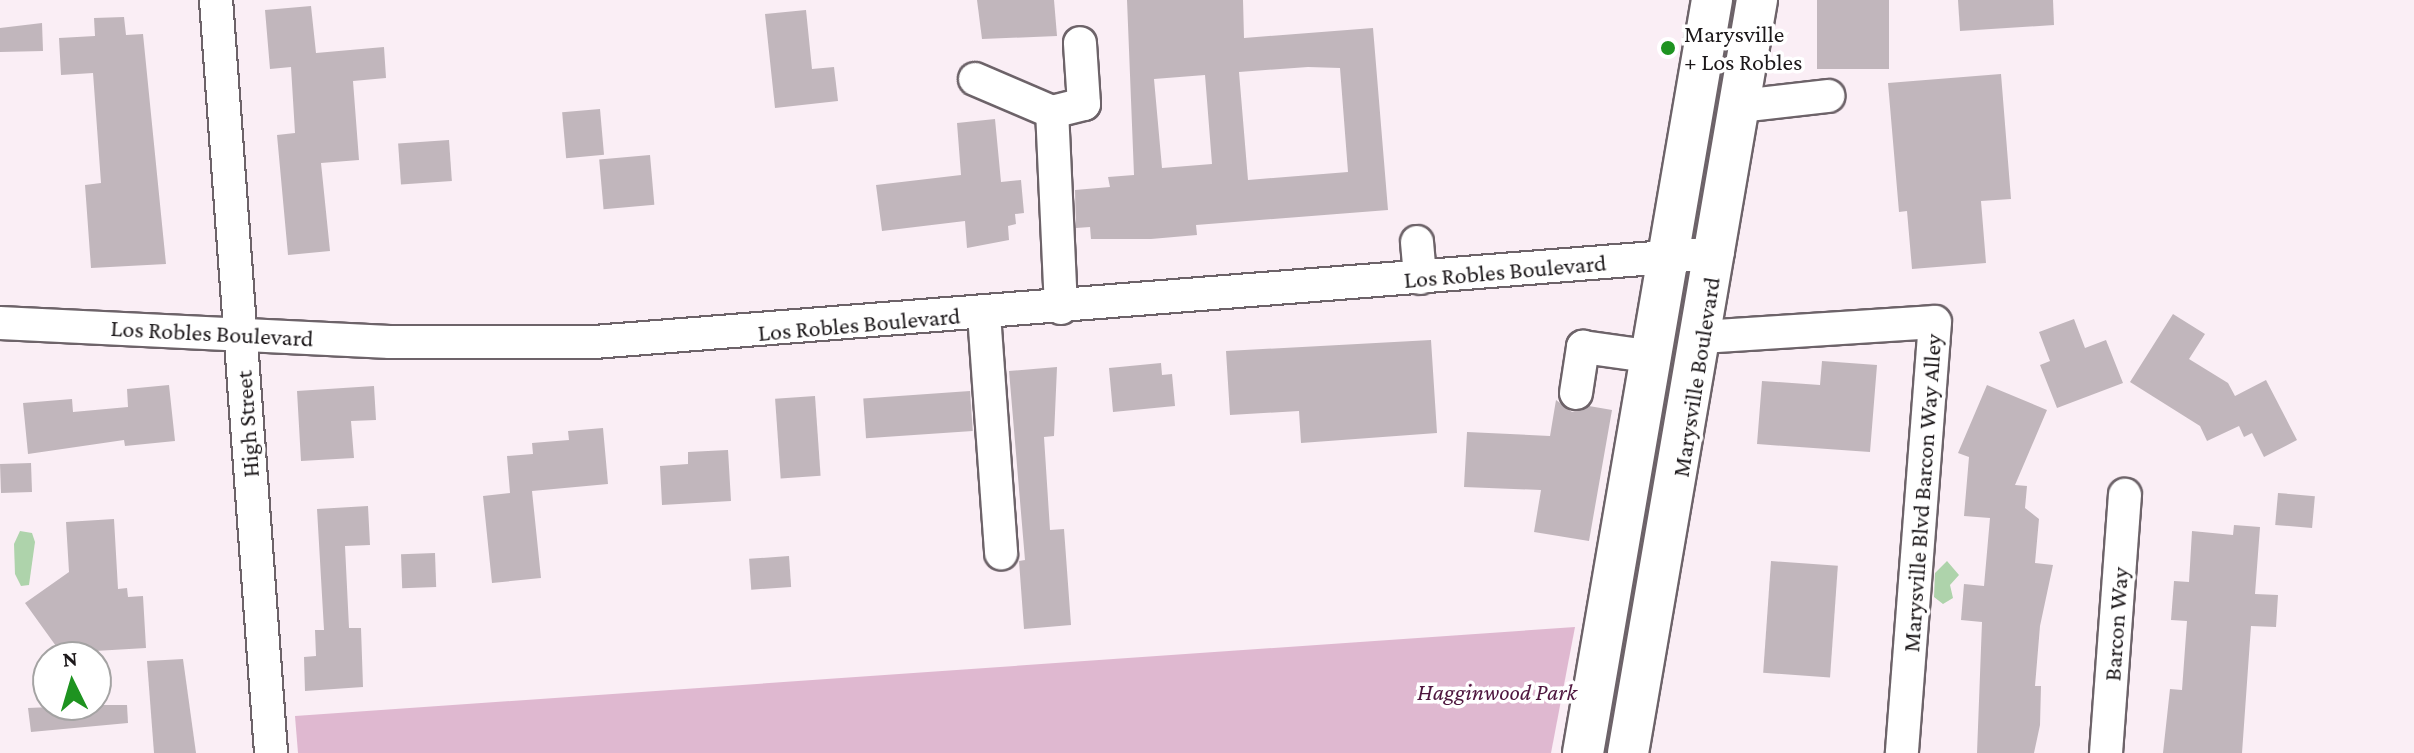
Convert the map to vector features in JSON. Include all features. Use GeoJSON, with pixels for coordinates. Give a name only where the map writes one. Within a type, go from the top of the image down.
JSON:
{"type":"FeatureCollection","features":[{"type":"Feature","properties":{"kind":"main road","name":"Marysville Boulevard"},"geometry":{"type":"LineString","coordinates":[[1583,753],[1654,357],[1712,0]]}},
{"type":"Feature","properties":{"kind":"main road","name":"Marysville Boulevard"},"geometry":{"type":"LineString","coordinates":[[1628,753],[1717,253],[1757,0]]}},
{"type":"Feature","properties":{"kind":"street","name":"High Street"},"geometry":{"type":"LineString","coordinates":[[216,0],[271,753]]}},
{"type":"Feature","properties":{"kind":"street"},"geometry":{"type":"LineString","coordinates":[[975,79],[1052,112],[1084,104],[1080,43]]}},
{"type":"Feature","properties":{"kind":"street"},"geometry":{"type":"LineString","coordinates":[[1740,106],[1828,96]]}},
{"type":"Feature","properties":{"kind":"street"},"geometry":{"type":"LineString","coordinates":[[1052,112],[1061,308]]}},
{"type":"Feature","properties":{"kind":"street"},"geometry":{"type":"LineString","coordinates":[[1417,242],[1420,278]]}},
{"type":"Feature","properties":{"kind":"street","name":"Los Robles Boulevard"},"geometry":{"type":"LineString","coordinates":[[0,323],[241,335],[594,342],[1061,308],[1717,253]]}},
{"type":"Feature","properties":{"kind":"street"},"geometry":{"type":"LineString","coordinates":[[1703,330],[1769,324],[1846,306]]}},
{"type":"Feature","properties":{"kind":"street"},"geometry":{"type":"LineString","coordinates":[[984,314],[1001,553]]}},
{"type":"Feature","properties":{"kind":"street","name":"Marysville Blvd Barcon Way Alley"},"geometry":{"type":"LineString","coordinates":[[1703,330],[1935,322],[1902,753]]}},
{"type":"Feature","properties":{"kind":"street"},"geometry":{"type":"LineString","coordinates":[[1576,393],[1583,347],[1654,357]]}},
{"type":"Feature","properties":{"kind":"street","name":"Barcon Way"},"geometry":{"type":"LineString","coordinates":[[2106,753],[2125,495]]}},
{"type":"Feature","properties":{"kind":"green space","name":"Hagginwood Park"},"geometry":{"type":"Polygon","coordinates":[[[1575,627],[1551,753],[298,753],[295,716],[1575,627]]]}},
{"type":"Feature","properties":{"kind":"shaded area"},"geometry":{"type":"Polygon","coordinates":[[[20,531],[32,533],[35,542],[29,585],[21,586],[15,574],[14,544],[20,531]]]}},
{"type":"Feature","properties":{"kind":"shaded area"},"geometry":{"type":"Polygon","coordinates":[[[1947,561],[1959,575],[1950,585],[1953,598],[1943,604],[1934,597],[1935,573],[1947,561]]]}},
{"type":"Feature","properties":{"kind":"building"},"geometry":{"type":"Polygon","coordinates":[[[977,0],[1054,0],[1057,36],[982,39],[977,0]]]}},
{"type":"Feature","properties":{"kind":"building"},"geometry":{"type":"Polygon","coordinates":[[[1127,0],[1243,0],[1244,38],[1373,28],[1388,210],[1196,225],[1197,235],[1151,239],[1091,239],[1090,227],[1076,228],[1075,190],[1110,187],[1108,177],[1134,175],[1127,0]],[[1340,68],[1239,72],[1248,180],[1348,172],[1340,68]],[[1205,75],[1154,79],[1162,168],[1212,164],[1205,75]]]}},
{"type":"Feature","properties":{"kind":"building"},"geometry":{"type":"Polygon","coordinates":[[[1817,0],[1889,0],[1889,69],[1817,69],[1817,0]]]}},
{"type":"Feature","properties":{"kind":"building"},"geometry":{"type":"Polygon","coordinates":[[[1958,0],[2053,0],[2054,25],[1960,31],[1958,0]]]}},
{"type":"Feature","properties":{"kind":"building"},"geometry":{"type":"Polygon","coordinates":[[[311,6],[316,53],[384,47],[386,78],[353,81],[359,160],[321,163],[330,251],[288,255],[277,135],[295,133],[291,67],[270,69],[265,10],[311,6]]]}},
{"type":"Feature","properties":{"kind":"building"},"geometry":{"type":"Polygon","coordinates":[[[806,10],[812,69],[834,67],[838,101],[775,108],[765,14],[806,10]]]}},
{"type":"Feature","properties":{"kind":"building"},"geometry":{"type":"Polygon","coordinates":[[[124,17],[126,35],[143,34],[166,264],[91,268],[85,185],[101,183],[93,73],[61,75],[59,38],[95,36],[94,18],[124,17]]]}},
{"type":"Feature","properties":{"kind":"building"},"geometry":{"type":"Polygon","coordinates":[[[42,23],[43,51],[0,52],[0,28],[42,23]]]}},
{"type":"Feature","properties":{"kind":"building"},"geometry":{"type":"Polygon","coordinates":[[[2001,74],[2011,199],[1981,201],[1986,263],[1912,269],[1907,211],[1899,212],[1888,83],[2001,74]]]}},
{"type":"Feature","properties":{"kind":"building"},"geometry":{"type":"Polygon","coordinates":[[[600,109],[604,155],[566,158],[562,112],[600,109]]]}},
{"type":"Feature","properties":{"kind":"building"},"geometry":{"type":"Polygon","coordinates":[[[995,119],[1001,182],[1021,180],[1024,213],[1015,214],[1016,224],[1008,226],[1009,240],[967,248],[965,221],[882,231],[876,185],[961,175],[957,123],[995,119]]]}},
{"type":"Feature","properties":{"kind":"building"},"geometry":{"type":"Polygon","coordinates":[[[449,140],[452,181],[401,184],[398,144],[449,140]]]}},
{"type":"Feature","properties":{"kind":"building"},"geometry":{"type":"Polygon","coordinates":[[[650,155],[654,205],[604,209],[599,159],[650,155]]]}},
{"type":"Feature","properties":{"kind":"building"},"geometry":{"type":"Polygon","coordinates":[[[2173,314],[2205,334],[2189,359],[2228,383],[2235,396],[2266,380],[2297,440],[2264,457],[2252,433],[2244,437],[2239,426],[2207,441],[2200,426],[2130,382],[2173,314]]]}},
{"type":"Feature","properties":{"kind":"building"},"geometry":{"type":"Polygon","coordinates":[[[2074,319],[2085,348],[2106,340],[2123,383],[2057,408],[2040,365],[2050,361],[2039,332],[2074,319]]]}},
{"type":"Feature","properties":{"kind":"building"},"geometry":{"type":"Polygon","coordinates":[[[1431,340],[1437,433],[1301,443],[1299,411],[1230,415],[1226,351],[1431,340]]]}},
{"type":"Feature","properties":{"kind":"building"},"geometry":{"type":"Polygon","coordinates":[[[1822,361],[1877,365],[1870,452],[1757,444],[1762,381],[1820,385],[1822,361]]]}},
{"type":"Feature","properties":{"kind":"building"},"geometry":{"type":"Polygon","coordinates":[[[1161,363],[1162,375],[1172,374],[1175,406],[1113,412],[1109,368],[1161,363]]]}},
{"type":"Feature","properties":{"kind":"building"},"geometry":{"type":"Polygon","coordinates":[[[1057,367],[1054,436],[1044,437],[1050,530],[1064,529],[1071,625],[1024,629],[1019,561],[1025,560],[1009,371],[1057,367]]]}},
{"type":"Feature","properties":{"kind":"building"},"geometry":{"type":"Polygon","coordinates":[[[169,385],[175,441],[125,446],[124,440],[28,454],[23,403],[72,399],[73,412],[128,407],[127,389],[169,385]]]}},
{"type":"Feature","properties":{"kind":"building"},"geometry":{"type":"Polygon","coordinates":[[[1987,385],[2047,410],[2015,485],[2027,486],[2025,508],[2039,519],[2035,563],[2053,565],[2040,626],[2035,686],[2041,686],[2040,725],[2034,753],[1977,753],[1982,622],[1961,620],[1964,584],[1984,586],[1990,518],[1964,516],[1969,457],[1958,453],[1987,385]]]}},
{"type":"Feature","properties":{"kind":"building"},"geometry":{"type":"Polygon","coordinates":[[[374,386],[376,420],[351,421],[354,458],[301,461],[297,391],[374,386]]]}},
{"type":"Feature","properties":{"kind":"building"},"geometry":{"type":"Polygon","coordinates":[[[970,391],[973,431],[866,438],[863,398],[970,391]]]}},
{"type":"Feature","properties":{"kind":"building"},"geometry":{"type":"Polygon","coordinates":[[[815,396],[821,476],[781,479],[775,399],[815,396]]]}},
{"type":"Feature","properties":{"kind":"building"},"geometry":{"type":"Polygon","coordinates":[[[1556,400],[1572,412],[1589,406],[1612,410],[1589,541],[1534,532],[1541,490],[1464,487],[1467,432],[1550,436],[1556,400]]]}},
{"type":"Feature","properties":{"kind":"building"},"geometry":{"type":"Polygon","coordinates":[[[603,428],[608,484],[532,491],[541,578],[492,583],[483,496],[510,493],[507,456],[533,454],[532,443],[569,440],[568,431],[603,428]]]}},
{"type":"Feature","properties":{"kind":"building"},"geometry":{"type":"Polygon","coordinates":[[[728,450],[731,501],[662,505],[660,466],[688,464],[688,452],[728,450]]]}},
{"type":"Feature","properties":{"kind":"building"},"geometry":{"type":"Polygon","coordinates":[[[31,463],[32,492],[1,493],[0,464],[31,463]]]}},
{"type":"Feature","properties":{"kind":"building"},"geometry":{"type":"Polygon","coordinates":[[[2278,493],[2315,496],[2312,528],[2275,525],[2278,493]]]}},
{"type":"Feature","properties":{"kind":"building"},"geometry":{"type":"Polygon","coordinates":[[[368,506],[370,545],[345,546],[349,628],[361,628],[363,687],[305,691],[304,657],[316,656],[315,630],[324,630],[317,509],[368,506]]]}},
{"type":"Feature","properties":{"kind":"building"},"geometry":{"type":"Polygon","coordinates":[[[114,519],[118,589],[127,588],[128,597],[143,596],[146,648],[112,650],[112,641],[52,641],[25,603],[69,572],[66,522],[114,519]]]}},
{"type":"Feature","properties":{"kind":"building"},"geometry":{"type":"Polygon","coordinates":[[[2234,525],[2260,527],[2255,594],[2278,595],[2276,627],[2251,626],[2242,753],[2163,753],[2170,689],[2182,690],[2187,621],[2171,620],[2174,581],[2189,582],[2192,531],[2233,535],[2234,525]]]}},
{"type":"Feature","properties":{"kind":"building"},"geometry":{"type":"Polygon","coordinates":[[[435,553],[436,587],[402,588],[401,554],[435,553]]]}},
{"type":"Feature","properties":{"kind":"building"},"geometry":{"type":"Polygon","coordinates":[[[789,556],[791,587],[751,590],[749,559],[789,556]]]}},
{"type":"Feature","properties":{"kind":"building"},"geometry":{"type":"Polygon","coordinates":[[[1771,561],[1838,566],[1830,677],[1763,673],[1771,561]]]}},
{"type":"Feature","properties":{"kind":"building"},"geometry":{"type":"Polygon","coordinates":[[[183,659],[196,753],[154,753],[147,661],[183,659]]]}},
{"type":"Feature","properties":{"kind":"building"},"geometry":{"type":"Polygon","coordinates":[[[112,705],[127,705],[128,723],[31,732],[28,708],[32,708],[32,721],[112,721],[112,705]]]}},
{"type":"Feature","properties":{"kind":"place","name":"Marysville + Los Robles"},"geometry":{"type":"Point","coordinates":[1668,48]}}]}
